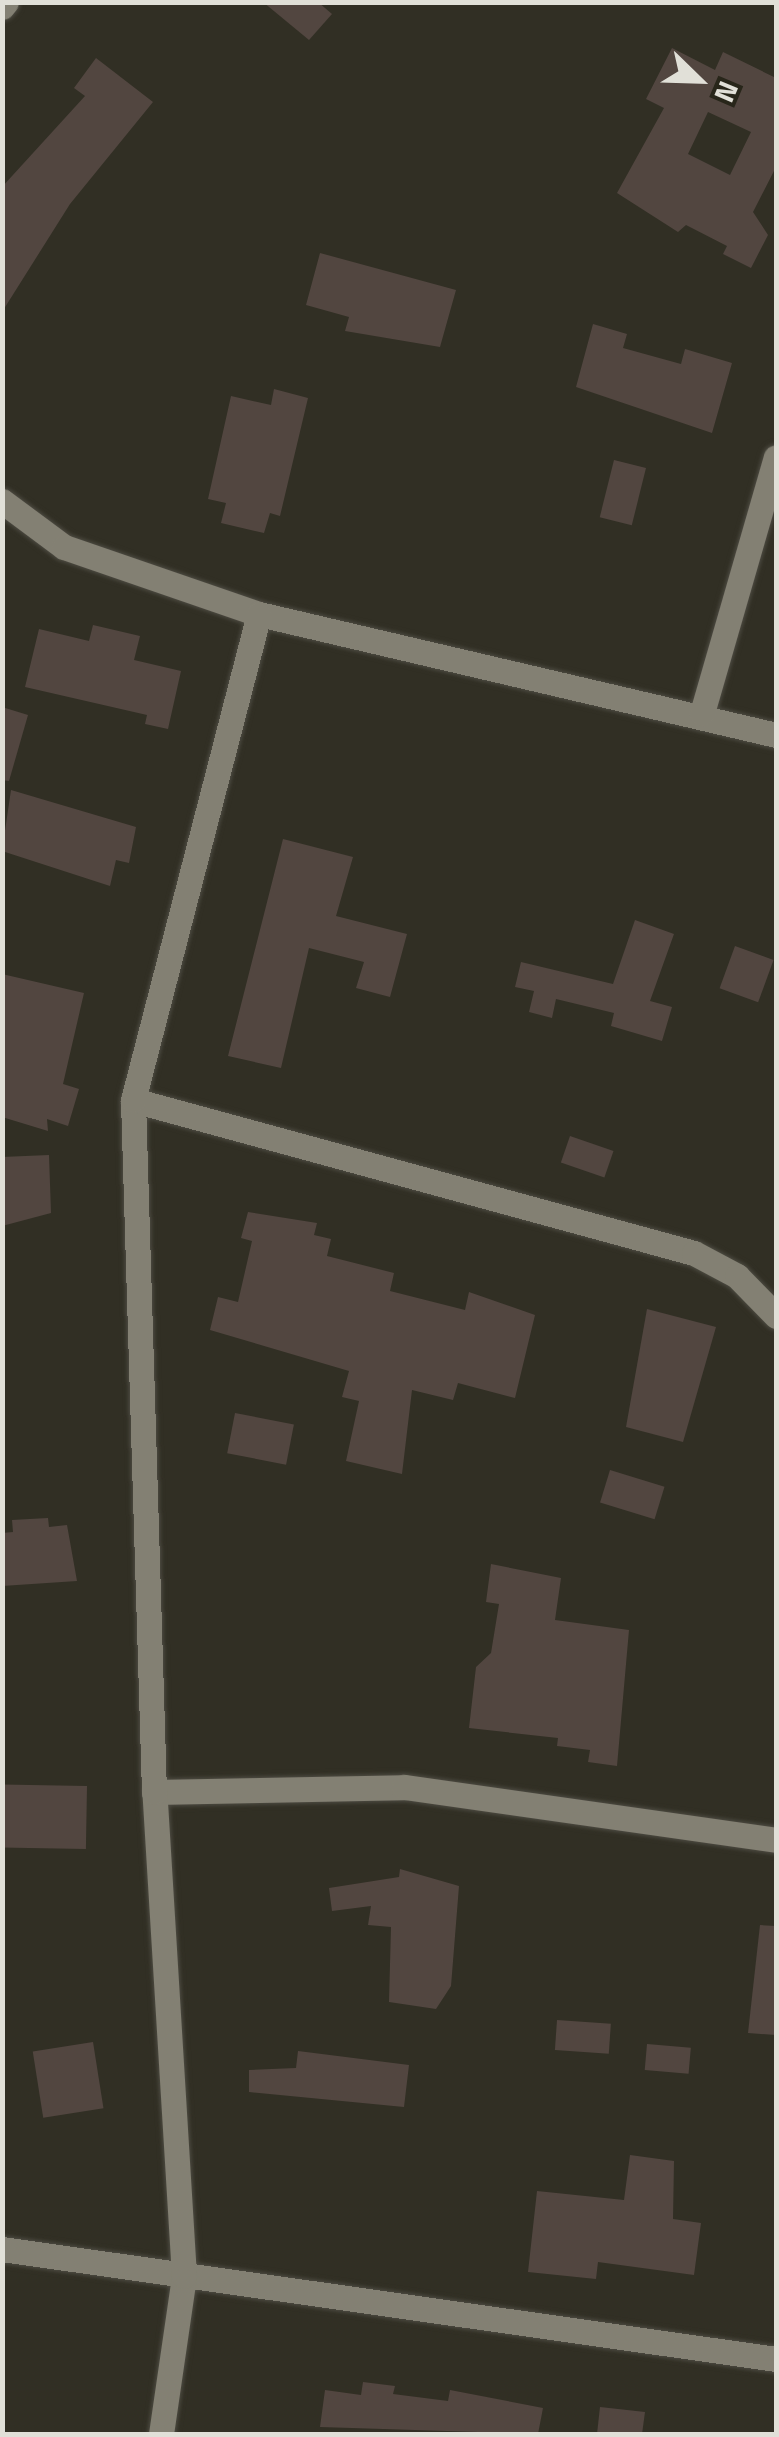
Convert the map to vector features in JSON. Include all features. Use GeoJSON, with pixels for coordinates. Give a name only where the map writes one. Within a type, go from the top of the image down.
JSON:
{"type":"FeatureCollection","features":[{"type":"Feature","properties":{"kind":"street"},"geometry":{"type":"LineString","coordinates":[[702,713],[776,458]]}},
{"type":"Feature","properties":{"kind":"street"},"geometry":{"type":"LineString","coordinates":[[2,501],[64,547],[260,614],[702,713],[776,735]]}},
{"type":"Feature","properties":{"kind":"street"},"geometry":{"type":"LineString","coordinates":[[162,2434],[184,2276],[154,1792],[133,1100],[260,614]]}},
{"type":"Feature","properties":{"kind":"street"},"geometry":{"type":"LineString","coordinates":[[133,1100],[694,1253],[737,1276],[776,1316]]}},
{"type":"Feature","properties":{"kind":"street"},"geometry":{"type":"LineString","coordinates":[[154,1792],[404,1787],[776,1840]]}},
{"type":"Feature","properties":{"kind":"street"},"geometry":{"type":"LineString","coordinates":[[2,2248],[776,2359]]}},
{"type":"Feature","properties":{"kind":"building"},"geometry":{"type":"Polygon","coordinates":[[[263,2],[318,2],[332,14],[309,40],[263,2]]]}},
{"type":"Feature","properties":{"kind":"building"},"geometry":{"type":"Polygon","coordinates":[[[672,48],[715,70],[723,52],[776,78],[776,167],[753,212],[768,235],[751,268],[723,254],[727,246],[686,225],[678,232],[617,193],[664,108],[646,99],[672,48]],[[708,112],[688,154],[730,175],[751,132],[708,112]]]}},
{"type":"Feature","properties":{"kind":"building"},"geometry":{"type":"Polygon","coordinates":[[[96,58],[153,102],[70,204],[2,312],[2,187],[85,96],[74,88],[96,58]]]}},
{"type":"Feature","properties":{"kind":"building"},"geometry":{"type":"Polygon","coordinates":[[[320,253],[456,290],[440,347],[345,331],[349,317],[306,305],[320,253]]]}},
{"type":"Feature","properties":{"kind":"building"},"geometry":{"type":"Polygon","coordinates":[[[593,324],[627,334],[623,348],[681,364],[685,349],[732,363],[712,433],[576,387],[593,324]]]}},
{"type":"Feature","properties":{"kind":"building"},"geometry":{"type":"Polygon","coordinates":[[[274,389],[308,398],[280,516],[270,513],[264,533],[221,523],[226,503],[208,499],[231,396],[271,405],[274,389]]]}},
{"type":"Feature","properties":{"kind":"building"},"geometry":{"type":"Polygon","coordinates":[[[614,460],[646,468],[632,525],[600,517],[614,460]]]}},
{"type":"Feature","properties":{"kind":"building"},"geometry":{"type":"Polygon","coordinates":[[[93,625],[140,636],[134,660],[181,671],[168,729],[145,724],[147,715],[25,687],[39,629],[89,641],[93,625]]]}},
{"type":"Feature","properties":{"kind":"building"},"geometry":{"type":"Polygon","coordinates":[[[2,707],[28,715],[9,781],[2,780],[2,707]]]}},
{"type":"Feature","properties":{"kind":"building"},"geometry":{"type":"Polygon","coordinates":[[[11,790],[136,827],[129,863],[116,860],[110,886],[2,851],[11,790]]]}},
{"type":"Feature","properties":{"kind":"building"},"geometry":{"type":"Polygon","coordinates":[[[283,839],[353,857],[336,916],[407,934],[390,997],[356,988],[364,962],[309,948],[281,1068],[228,1056],[283,839]]]}},
{"type":"Feature","properties":{"kind":"building"},"geometry":{"type":"Polygon","coordinates":[[[635,920],[674,934],[650,1001],[672,1007],[662,1041],[611,1026],[614,1013],[556,999],[552,1018],[529,1012],[534,991],[515,987],[521,962],[613,984],[635,920]]]}},
{"type":"Feature","properties":{"kind":"building"},"geometry":{"type":"Polygon","coordinates":[[[735,946],[774,960],[758,1002],[720,988],[735,946]]]}},
{"type":"Feature","properties":{"kind":"building"},"geometry":{"type":"Polygon","coordinates":[[[2,974],[84,993],[63,1084],[79,1089],[68,1126],[47,1119],[48,1131],[2,1117],[2,974]]]}},
{"type":"Feature","properties":{"kind":"building"},"geometry":{"type":"Polygon","coordinates":[[[570,1136],[613,1151],[604,1177],[561,1162],[570,1136]]]}},
{"type":"Feature","properties":{"kind":"building"},"geometry":{"type":"Polygon","coordinates":[[[49,1155],[51,1213],[2,1226],[2,1157],[49,1155]]]}},
{"type":"Feature","properties":{"kind":"building"},"geometry":{"type":"Polygon","coordinates":[[[248,1212],[317,1223],[314,1235],[331,1239],[327,1256],[394,1273],[390,1291],[465,1310],[469,1292],[535,1315],[515,1398],[458,1383],[453,1400],[412,1390],[402,1474],[346,1461],[359,1401],[342,1397],[349,1371],[210,1330],[218,1297],[238,1302],[252,1241],[241,1238],[248,1212]]]}},
{"type":"Feature","properties":{"kind":"building"},"geometry":{"type":"Polygon","coordinates":[[[647,1309],[716,1327],[683,1442],[626,1427],[647,1309]]]}},
{"type":"Feature","properties":{"kind":"building"},"geometry":{"type":"Polygon","coordinates":[[[235,1413],[294,1424],[286,1465],[227,1453],[235,1413]]]}},
{"type":"Feature","properties":{"kind":"building"},"geometry":{"type":"Polygon","coordinates":[[[610,1470],[665,1487],[655,1519],[600,1503],[610,1470]]]}},
{"type":"Feature","properties":{"kind":"building"},"geometry":{"type":"Polygon","coordinates":[[[48,1518],[49,1527],[67,1525],[77,1581],[2,1586],[2,1533],[13,1532],[12,1520],[48,1518]]]}},
{"type":"Feature","properties":{"kind":"building"},"geometry":{"type":"Polygon","coordinates":[[[491,1564],[561,1578],[555,1620],[629,1630],[617,1766],[588,1762],[590,1750],[557,1746],[558,1738],[469,1728],[476,1667],[491,1653],[499,1604],[486,1602],[491,1564]]]}},
{"type":"Feature","properties":{"kind":"building"},"geometry":{"type":"Polygon","coordinates":[[[2,1785],[87,1786],[86,1849],[2,1848],[2,1785]]]}},
{"type":"Feature","properties":{"kind":"building"},"geometry":{"type":"Polygon","coordinates":[[[400,1869],[459,1886],[451,1986],[436,2009],[389,2002],[391,1927],[368,1925],[371,1906],[332,1911],[329,1888],[399,1877],[400,1869]]]}},
{"type":"Feature","properties":{"kind":"building"},"geometry":{"type":"Polygon","coordinates":[[[760,1925],[776,1926],[776,2035],[748,2033],[760,1925]]]}},
{"type":"Feature","properties":{"kind":"building"},"geometry":{"type":"Polygon","coordinates":[[[557,2020],[611,2024],[609,2054],[555,2050],[557,2020]]]}},
{"type":"Feature","properties":{"kind":"building"},"geometry":{"type":"Polygon","coordinates":[[[93,2042],[103,2108],[43,2118],[33,2052],[93,2042]]]}},
{"type":"Feature","properties":{"kind":"building"},"geometry":{"type":"Polygon","coordinates":[[[647,2044],[691,2048],[689,2074],[645,2070],[647,2044]]]}},
{"type":"Feature","properties":{"kind":"building"},"geometry":{"type":"Polygon","coordinates":[[[298,2051],[409,2065],[404,2107],[249,2092],[249,2070],[296,2068],[298,2051]]]}},
{"type":"Feature","properties":{"kind":"building"},"geometry":{"type":"Polygon","coordinates":[[[630,2155],[674,2161],[673,2219],[701,2223],[694,2275],[598,2262],[596,2279],[528,2272],[537,2191],[624,2200],[630,2155]]]}},
{"type":"Feature","properties":{"kind":"building"},"geometry":{"type":"Polygon","coordinates":[[[363,2382],[395,2386],[393,2394],[448,2401],[450,2390],[543,2408],[538,2434],[320,2427],[325,2390],[361,2395],[363,2382]]]}},
{"type":"Feature","properties":{"kind":"building"},"geometry":{"type":"Polygon","coordinates":[[[600,2407],[645,2412],[642,2434],[597,2434],[600,2407]]]}}]}
